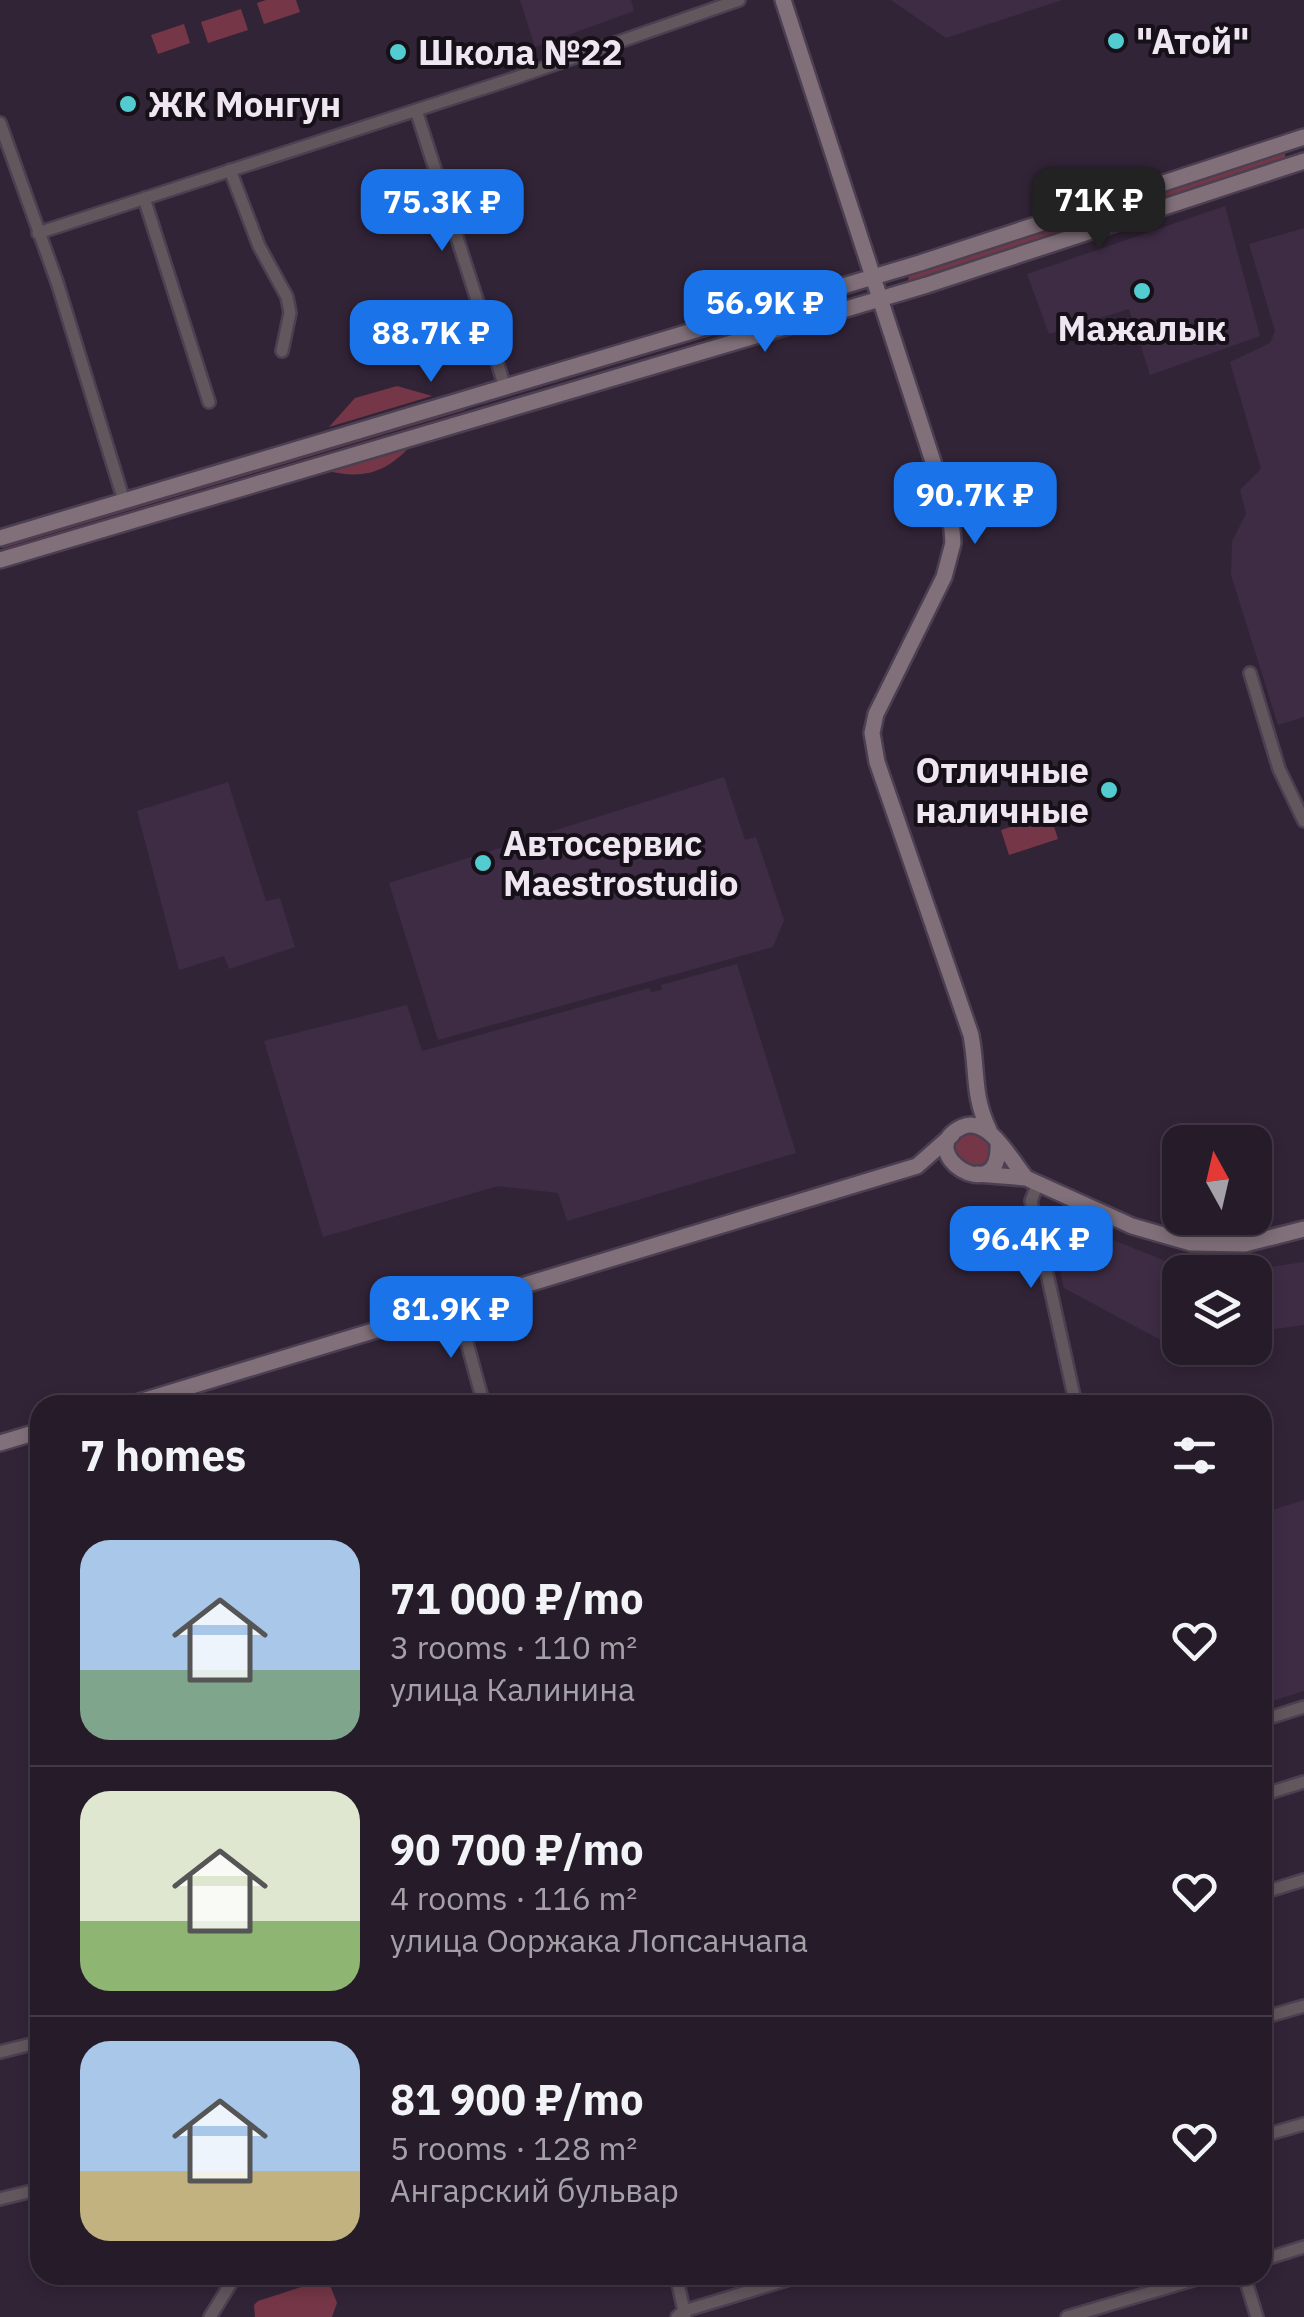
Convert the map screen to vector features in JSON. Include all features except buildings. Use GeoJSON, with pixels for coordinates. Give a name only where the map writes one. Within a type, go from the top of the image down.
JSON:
{"type":"FeatureCollection","features":[{"type":"Feature","properties":{"kind":"main road"},"geometry":{"type":"LineString","coordinates":[[783,0],[948,507],[953,543],[944,576],[876,714],[872,733],[873,749],[971,1036],[975,1092],[948,1152],[954,1166],[969,1173],[992,1166],[998,1152],[975,1092]]}},
{"type":"Feature","properties":{"kind":"main road"},"geometry":{"type":"LineString","coordinates":[[0,538],[874,276],[1300,138]]}},
{"type":"Feature","properties":{"kind":"main road"},"geometry":{"type":"LineString","coordinates":[[0,560],[880,298],[1304,162]]}},
{"type":"Feature","properties":{"kind":"main road"},"geometry":{"type":"LineString","coordinates":[[464,399],[469,419]]}},
{"type":"Feature","properties":{"kind":"main road"},"geometry":{"type":"LineString","coordinates":[[917,1166],[955,1132],[974,1124],[994,1137],[1032,1180]]}},
{"type":"Feature","properties":{"kind":"main road"},"geometry":{"type":"LineString","coordinates":[[162,1395],[917,1166],[1032,1180],[1132,1226],[1190,1242],[1245,1244],[1304,1229]]}},
{"type":"Feature","properties":{"kind":"main road"},"geometry":{"type":"LineString","coordinates":[[0,1443],[30,1434]]}},
{"type":"Feature","properties":{"kind":"street"},"geometry":{"type":"LineString","coordinates":[[38,233],[739,0]]}},
{"type":"Feature","properties":{"kind":"street"},"geometry":{"type":"LineString","coordinates":[[416,110],[505,387]]}},
{"type":"Feature","properties":{"kind":"street"},"geometry":{"type":"LineString","coordinates":[[0,122],[57,282],[124,501]]}},
{"type":"Feature","properties":{"kind":"street"},"geometry":{"type":"LineString","coordinates":[[1300,138],[1304,162]]}},
{"type":"Feature","properties":{"kind":"street"},"geometry":{"type":"LineString","coordinates":[[230,170],[259,246],[287,297],[290,313],[282,351]]}},
{"type":"Feature","properties":{"kind":"street"},"geometry":{"type":"LineString","coordinates":[[144,198],[209,402]]}},
{"type":"Feature","properties":{"kind":"street"},"geometry":{"type":"LineString","coordinates":[[1250,674],[1279,768],[1304,821]]}},
{"type":"Feature","properties":{"kind":"street"},"geometry":{"type":"LineString","coordinates":[[1032,1180],[1031,1201],[1074,1395]]}},
{"type":"Feature","properties":{"kind":"street"},"geometry":{"type":"LineString","coordinates":[[457,1306],[481,1395]]}},
{"type":"Feature","properties":{"kind":"street"},"geometry":{"type":"LineString","coordinates":[[1272,1717],[1304,1708]]}},
{"type":"Feature","properties":{"kind":"street"},"geometry":{"type":"LineString","coordinates":[[1272,1792],[1304,1782]]}},
{"type":"Feature","properties":{"kind":"street"},"geometry":{"type":"LineString","coordinates":[[1272,1890],[1304,1880]]}},
{"type":"Feature","properties":{"kind":"street"},"geometry":{"type":"LineString","coordinates":[[1272,2015],[1304,2006]]}},
{"type":"Feature","properties":{"kind":"street"},"geometry":{"type":"LineString","coordinates":[[0,2052],[30,2044]]}},
{"type":"Feature","properties":{"kind":"street"},"geometry":{"type":"LineString","coordinates":[[1272,2133],[1304,2124]]}},
{"type":"Feature","properties":{"kind":"street"},"geometry":{"type":"LineString","coordinates":[[0,2199],[30,2192]]}},
{"type":"Feature","properties":{"kind":"street"},"geometry":{"type":"LineString","coordinates":[[1272,2257],[1304,2247]]}},
{"type":"Feature","properties":{"kind":"street"},"geometry":{"type":"LineString","coordinates":[[210,2317],[230,2285]]}},
{"type":"Feature","properties":{"kind":"street"},"geometry":{"type":"LineString","coordinates":[[678,2285],[682,2315],[773,2285]]}},
{"type":"Feature","properties":{"kind":"street"},"geometry":{"type":"LineString","coordinates":[[1068,2317],[1176,2285]]}},
{"type":"Feature","properties":{"kind":"street"},"geometry":{"type":"LineString","coordinates":[[1247,2285],[1257,2317]]}},
{"type":"Feature","properties":{"kind":"shaded area"},"geometry":{"type":"Polygon","coordinates":[[[296,0],[300,12],[264,24],[257,3],[296,0]]]}},
{"type":"Feature","properties":{"kind":"shaded area"},"geometry":{"type":"Polygon","coordinates":[[[520,0],[631,0],[634,11],[535,47],[520,0]]]}},
{"type":"Feature","properties":{"kind":"shaded area"},"geometry":{"type":"Polygon","coordinates":[[[891,0],[1062,0],[946,38],[891,0]]]}},
{"type":"Feature","properties":{"kind":"shaded area"},"geometry":{"type":"Polygon","coordinates":[[[241,9],[248,30],[208,43],[201,22],[241,9]]]}},
{"type":"Feature","properties":{"kind":"shaded area"},"geometry":{"type":"Polygon","coordinates":[[[184,24],[190,43],[158,54],[151,35],[184,24]]]}},
{"type":"Feature","properties":{"kind":"shaded area"},"geometry":{"type":"Polygon","coordinates":[[[1284,152],[1286,158],[908,281],[909,274],[1284,152]]]}},
{"type":"Feature","properties":{"kind":"shaded area","name":"Мажалык"},"geometry":{"type":"Polygon","coordinates":[[[1225,206],[1260,336],[1150,375],[1129,309],[1049,334],[1027,274],[1225,206]]]}},
{"type":"Feature","properties":{"kind":"shaded area"},"geometry":{"type":"Polygon","coordinates":[[[1304,228],[1304,717],[1278,725],[1231,575],[1232,541],[1246,514],[1240,490],[1261,469],[1230,362],[1270,343],[1275,331],[1249,244],[1304,228]]]}},
{"type":"Feature","properties":{"kind":"shaded area"},"geometry":{"type":"Polygon","coordinates":[[[852,286],[853,293],[483,404],[482,398],[852,286]]]}},
{"type":"Feature","properties":{"kind":"shaded area"},"geometry":{"type":"Polygon","coordinates":[[[397,386],[432,396],[329,427],[355,398],[397,386]]]}},
{"type":"Feature","properties":{"kind":"shaded area"},"geometry":{"type":"Polygon","coordinates":[[[463,403],[465,410],[3,548],[2,541],[463,403]]]}},
{"type":"Feature","properties":{"kind":"shaded area"},"geometry":{"type":"Polygon","coordinates":[[[415,441],[395,460],[375,471],[352,474],[324,470],[415,441]]]}},
{"type":"Feature","properties":{"kind":"shaded area"},"geometry":{"type":"Polygon","coordinates":[[[724,777],[745,840],[756,837],[784,920],[773,947],[438,1040],[389,883],[724,777]]]}},
{"type":"Feature","properties":{"kind":"shaded area"},"geometry":{"type":"Polygon","coordinates":[[[228,782],[266,901],[280,898],[295,947],[229,969],[224,956],[179,970],[137,811],[228,782]]]}},
{"type":"Feature","properties":{"kind":"shaded area"},"geometry":{"type":"Polygon","coordinates":[[[1050,814],[1058,839],[1009,855],[1001,830],[1050,814]]]}},
{"type":"Feature","properties":{"kind":"shaded area"},"geometry":{"type":"Polygon","coordinates":[[[737,964],[796,1153],[567,1221],[558,1193],[498,1186],[323,1237],[264,1041],[407,1005],[422,1051],[649,988],[651,992],[662,990],[661,985],[737,964]]]}},
{"type":"Feature","properties":{"kind":"shaded area"},"geometry":{"type":"Polygon","coordinates":[[[977,1129],[994,1148],[986,1165],[973,1170],[953,1154],[959,1137],[977,1129]]]}},
{"type":"Feature","properties":{"kind":"shaded area"},"geometry":{"type":"Polygon","coordinates":[[[1081,1227],[1162,1260],[1162,1341],[1064,1288],[1060,1271],[1081,1227]]]}},
{"type":"Feature","properties":{"kind":"shaded area"},"geometry":{"type":"Polygon","coordinates":[[[1304,1262],[1304,1325],[1272,1330],[1272,1267],[1304,1262]]]}},
{"type":"Feature","properties":{"kind":"shaded area"},"geometry":{"type":"Polygon","coordinates":[[[1304,1500],[1304,1691],[1272,1701],[1272,1510],[1304,1500]]]}},
{"type":"Feature","properties":{"kind":"shaded area"},"geometry":{"type":"Polygon","coordinates":[[[308,2285],[330,2285],[337,2303],[332,2317],[255,2317],[254,2305],[308,2285]]]}},
{"type":"Feature","properties":{"kind":"place","name":"\"Атой\""},"geometry":{"type":"Point","coordinates":[1116,41]}},
{"type":"Feature","properties":{"kind":"place","name":"Школа №22"},"geometry":{"type":"Point","coordinates":[398,52]}},
{"type":"Feature","properties":{"kind":"place","name":"ЖК Монгун"},"geometry":{"type":"Point","coordinates":[128,104]}},
{"type":"Feature","properties":{"kind":"place","name":"Мажалык"},"geometry":{"type":"Point","coordinates":[1142,291]}},
{"type":"Feature","properties":{"kind":"place","name":"Отличные наличные"},"geometry":{"type":"Point","coordinates":[1109,790]}},
{"type":"Feature","properties":{"kind":"place","name":"Автосервис Maestrostudio"},"geometry":{"type":"Point","coordinates":[483,863]}}]}
